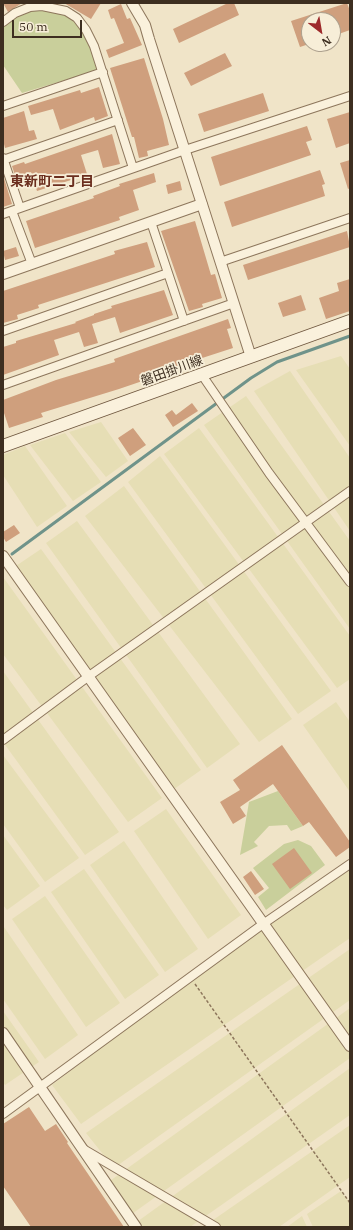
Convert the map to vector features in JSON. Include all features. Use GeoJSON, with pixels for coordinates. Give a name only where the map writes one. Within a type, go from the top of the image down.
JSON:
{"type":"FeatureCollection","features":[{"type":"Feature","properties":{"kind":"main road","name":"磐田掛川線"},"geometry":{"type":"LineString","coordinates":[[3,446],[350,321]]}},
{"type":"Feature","properties":{"kind":"street"},"geometry":{"type":"LineString","coordinates":[[132,3],[145,26],[251,357]]}},
{"type":"Feature","properties":{"kind":"street"},"geometry":{"type":"LineString","coordinates":[[3,22],[15,13],[30,7],[54,7],[66,11],[77,18],[86,30],[94,46],[133,168]]}},
{"type":"Feature","properties":{"kind":"street"},"geometry":{"type":"LineString","coordinates":[[3,106],[102,72]]}},
{"type":"Feature","properties":{"kind":"street"},"geometry":{"type":"LineString","coordinates":[[3,214],[185,150],[350,96]]}},
{"type":"Feature","properties":{"kind":"street"},"geometry":{"type":"LineString","coordinates":[[32,264],[3,160],[118,120]]}},
{"type":"Feature","properties":{"kind":"street"},"geometry":{"type":"LineString","coordinates":[[3,274],[202,204]]}},
{"type":"Feature","properties":{"kind":"street"},"geometry":{"type":"LineString","coordinates":[[220,262],[350,219]]}},
{"type":"Feature","properties":{"kind":"street"},"geometry":{"type":"LineString","coordinates":[[152,222],[184,321]]}},
{"type":"Feature","properties":{"kind":"street"},"geometry":{"type":"LineString","coordinates":[[3,331],[168,273]]}},
{"type":"Feature","properties":{"kind":"street"},"geometry":{"type":"LineString","coordinates":[[3,385],[234,303]]}},
{"type":"Feature","properties":{"kind":"street"},"geometry":{"type":"LineString","coordinates":[[202,375],[269,473],[350,582]]}},
{"type":"Feature","properties":{"kind":"street"},"geometry":{"type":"LineString","coordinates":[[3,740],[89,676],[350,491]]}},
{"type":"Feature","properties":{"kind":"street"},"geometry":{"type":"LineString","coordinates":[[3,556],[350,1046]]}},
{"type":"Feature","properties":{"kind":"street"},"geometry":{"type":"LineString","coordinates":[[3,1114],[263,924],[350,864]]}},
{"type":"Feature","properties":{"kind":"street"},"geometry":{"type":"LineString","coordinates":[[3,1033],[85,1150],[136,1227]]}},
{"type":"Feature","properties":{"kind":"street"},"geometry":{"type":"LineString","coordinates":[[85,1150],[216,1227]]}},
{"type":"Feature","properties":{"kind":"path"},"geometry":{"type":"LineString","coordinates":[[190,977],[309,1143],[350,1203]]}},
{"type":"Feature","properties":{"kind":"shaded area"},"geometry":{"type":"Polygon","coordinates":[[[341,356],[350,369],[350,446],[296,370],[341,356]]]}},
{"type":"Feature","properties":{"kind":"shaded area"},"geometry":{"type":"Polygon","coordinates":[[[290,371],[350,458],[350,531],[254,391],[290,371]]]}},
{"type":"Feature","properties":{"kind":"shaded area"},"geometry":{"type":"Polygon","coordinates":[[[246,396],[350,541],[350,629],[204,425],[246,396]]]}},
{"type":"Feature","properties":{"kind":"shaded area"},"geometry":{"type":"Polygon","coordinates":[[[101,422],[128,461],[106,477],[69,432],[101,422]]]}},
{"type":"Feature","properties":{"kind":"shaded area"},"geometry":{"type":"Polygon","coordinates":[[[199,428],[350,636],[350,679],[337,688],[164,454],[199,428]]]}},
{"type":"Feature","properties":{"kind":"shaded area"},"geometry":{"type":"Polygon","coordinates":[[[65,433],[101,482],[73,501],[30,445],[65,433]]]}},
{"type":"Feature","properties":{"kind":"shaded area"},"geometry":{"type":"Polygon","coordinates":[[[25,446],[67,506],[37,527],[3,475],[3,455],[25,446]]]}},
{"type":"Feature","properties":{"kind":"shaded area"},"geometry":{"type":"Polygon","coordinates":[[[160,456],[331,691],[298,714],[128,482],[160,456]]]}},
{"type":"Feature","properties":{"kind":"shaded area"},"geometry":{"type":"Polygon","coordinates":[[[124,486],[292,719],[259,742],[85,516],[124,486]]]}},
{"type":"Feature","properties":{"kind":"shaded area"},"geometry":{"type":"Polygon","coordinates":[[[77,521],[240,744],[207,768],[46,543],[77,521]]]}},
{"type":"Feature","properties":{"kind":"shaded area"},"geometry":{"type":"Polygon","coordinates":[[[41,549],[201,770],[167,794],[7,572],[41,549]]]}},
{"type":"Feature","properties":{"kind":"shaded area"},"geometry":{"type":"Polygon","coordinates":[[[3,577],[162,798],[128,822],[3,654],[3,577]]]}},
{"type":"Feature","properties":{"kind":"shaded area"},"geometry":{"type":"Polygon","coordinates":[[[3,671],[119,832],[85,855],[3,742],[3,671]]]}},
{"type":"Feature","properties":{"kind":"shaded area"},"geometry":{"type":"Polygon","coordinates":[[[336,702],[350,722],[350,792],[303,725],[336,702]]]}},
{"type":"Feature","properties":{"kind":"shaded area"},"geometry":{"type":"Polygon","coordinates":[[[3,755],[79,858],[45,882],[3,824],[3,755]]]}},
{"type":"Feature","properties":{"kind":"shaded area"},"geometry":{"type":"Polygon","coordinates":[[[166,809],[241,915],[208,939],[134,831],[166,809]]]}},
{"type":"Feature","properties":{"kind":"shaded area"},"geometry":{"type":"Polygon","coordinates":[[[3,835],[40,886],[7,910],[3,905],[3,835]]]}},
{"type":"Feature","properties":{"kind":"shaded area"},"geometry":{"type":"Polygon","coordinates":[[[124,841],[198,949],[165,972],[90,865],[124,841]]]}},
{"type":"Feature","properties":{"kind":"shaded area"},"geometry":{"type":"Polygon","coordinates":[[[84,869],[159,975],[125,999],[51,892],[84,869]]]}},
{"type":"Feature","properties":{"kind":"shaded area"},"geometry":{"type":"Polygon","coordinates":[[[350,870],[350,938],[81,1124],[52,1085],[256,929],[350,870]]]}},
{"type":"Feature","properties":{"kind":"shaded area"},"geometry":{"type":"Polygon","coordinates":[[[45,896],[120,1003],[86,1027],[12,919],[45,896]]]}},
{"type":"Feature","properties":{"kind":"shaded area"},"geometry":{"type":"Polygon","coordinates":[[[4,927],[78,1035],[45,1059],[3,999],[4,927]]]}},
{"type":"Feature","properties":{"kind":"shaded area"},"geometry":{"type":"Polygon","coordinates":[[[350,949],[350,1000],[114,1168],[86,1133],[350,949]]]}},
{"type":"Feature","properties":{"kind":"shaded area"},"geometry":{"type":"Polygon","coordinates":[[[350,1008],[350,1058],[129,1216],[107,1183],[350,1008]]]}},
{"type":"Feature","properties":{"kind":"shaded area"},"geometry":{"type":"Polygon","coordinates":[[[3,1011],[39,1062],[5,1085],[3,1082],[3,1011]]]}},
{"type":"Feature","properties":{"kind":"shaded area"},"geometry":{"type":"Polygon","coordinates":[[[350,1068],[350,1115],[190,1227],[136,1227],[134,1224],[350,1068]]]}},
{"type":"Feature","properties":{"kind":"shaded area"},"geometry":{"type":"Polygon","coordinates":[[[350,1125],[350,1177],[279,1227],[203,1227],[350,1125]]]}},
{"type":"Feature","properties":{"kind":"shaded area"},"geometry":{"type":"Polygon","coordinates":[[[341,1191],[350,1203],[350,1227],[313,1227],[307,1214],[341,1191]]]}},
{"type":"Feature","properties":{"kind":"shaded area"},"geometry":{"type":"Polygon","coordinates":[[[302,1216],[307,1227],[287,1227],[302,1216]]]}},
{"type":"Feature","properties":{"kind":"green space"},"geometry":{"type":"Polygon","coordinates":[[[42,6],[54,7],[85,28],[102,69],[22,93],[3,65],[3,23],[42,6]]]}},
{"type":"Feature","properties":{"kind":"green space"},"geometry":{"type":"Polygon","coordinates":[[[278,791],[303,826],[291,831],[287,825],[269,826],[254,842],[258,846],[240,855],[249,802],[278,791]]]}},
{"type":"Feature","properties":{"kind":"green space"},"geometry":{"type":"Polygon","coordinates":[[[298,840],[311,846],[325,865],[266,910],[258,897],[269,888],[253,868],[284,844],[298,840]]]}},
{"type":"Feature","properties":{"kind":"building"},"geometry":{"type":"Polygon","coordinates":[[[3,3],[22,3],[8,12],[3,3]]]}},
{"type":"Feature","properties":{"kind":"building"},"geometry":{"type":"Polygon","coordinates":[[[64,3],[101,3],[91,19],[64,3]]]}},
{"type":"Feature","properties":{"kind":"building"},"geometry":{"type":"Polygon","coordinates":[[[228,3],[234,3],[239,15],[179,43],[173,29],[228,3]]]}},
{"type":"Feature","properties":{"kind":"building"},"geometry":{"type":"Polygon","coordinates":[[[347,3],[350,11],[350,30],[341,33],[341,12],[319,12],[347,3]]]}},
{"type":"Feature","properties":{"kind":"building"},"geometry":{"type":"Polygon","coordinates":[[[121,4],[127,19],[130,18],[142,45],[109,58],[106,50],[124,43],[114,18],[111,19],[108,10],[121,4]]]}},
{"type":"Feature","properties":{"kind":"building"},"geometry":{"type":"Polygon","coordinates":[[[301,18],[301,47],[300,47],[291,21],[301,18]]]}},
{"type":"Feature","properties":{"kind":"building"},"geometry":{"type":"Polygon","coordinates":[[[225,53],[232,66],[191,86],[184,73],[225,53]]]}},
{"type":"Feature","properties":{"kind":"building"},"geometry":{"type":"Polygon","coordinates":[[[144,58],[163,119],[169,145],[147,151],[148,156],[139,158],[134,137],[132,137],[110,68],[144,58]]]}},
{"type":"Feature","properties":{"kind":"building"},"geometry":{"type":"Polygon","coordinates":[[[99,87],[108,116],[95,121],[94,117],[60,130],[53,109],[31,115],[28,106],[80,90],[81,93],[99,87]]]}},
{"type":"Feature","properties":{"kind":"building"},"geometry":{"type":"Polygon","coordinates":[[[263,93],[269,111],[204,132],[198,114],[263,93]]]}},
{"type":"Feature","properties":{"kind":"building"},"geometry":{"type":"Polygon","coordinates":[[[24,111],[29,131],[34,130],[37,139],[5,148],[3,140],[3,118],[24,111]]]}},
{"type":"Feature","properties":{"kind":"building"},"geometry":{"type":"Polygon","coordinates":[[[350,112],[350,143],[336,148],[327,119],[350,112]]]}},
{"type":"Feature","properties":{"kind":"building"},"geometry":{"type":"Polygon","coordinates":[[[307,126],[312,140],[306,142],[311,155],[220,186],[211,157],[307,126]]]}},
{"type":"Feature","properties":{"kind":"building"},"geometry":{"type":"Polygon","coordinates":[[[112,134],[120,164],[103,168],[98,150],[81,155],[87,174],[71,180],[37,191],[31,172],[16,178],[12,166],[24,162],[25,164],[112,134]]]}},
{"type":"Feature","properties":{"kind":"building"},"geometry":{"type":"Polygon","coordinates":[[[350,160],[350,188],[348,189],[340,163],[350,160]]]}},
{"type":"Feature","properties":{"kind":"building"},"geometry":{"type":"Polygon","coordinates":[[[320,170],[325,184],[322,185],[325,196],[232,227],[224,202],[320,170]]]}},
{"type":"Feature","properties":{"kind":"building"},"geometry":{"type":"Polygon","coordinates":[[[154,173],[156,182],[133,190],[139,210],[119,217],[120,220],[35,248],[26,221],[94,198],[93,196],[120,186],[119,184],[154,173]]]}},
{"type":"Feature","properties":{"kind":"building"},"geometry":{"type":"Polygon","coordinates":[[[3,175],[12,204],[3,207],[3,175]]]}},
{"type":"Feature","properties":{"kind":"building"},"geometry":{"type":"Polygon","coordinates":[[[180,181],[182,190],[168,194],[166,185],[180,181]]]}},
{"type":"Feature","properties":{"kind":"building"},"geometry":{"type":"Polygon","coordinates":[[[195,221],[211,275],[215,274],[222,298],[202,304],[203,307],[189,311],[161,231],[195,221]]]}},
{"type":"Feature","properties":{"kind":"building"},"geometry":{"type":"Polygon","coordinates":[[[347,231],[350,247],[248,280],[243,265],[347,231]]]}},
{"type":"Feature","properties":{"kind":"building"},"geometry":{"type":"Polygon","coordinates":[[[147,242],[155,267],[38,305],[39,308],[17,315],[18,319],[3,323],[3,291],[115,254],[114,251],[147,242]]]}},
{"type":"Feature","properties":{"kind":"building"},"geometry":{"type":"Polygon","coordinates":[[[16,247],[19,256],[5,260],[3,251],[16,247]]]}},
{"type":"Feature","properties":{"kind":"building"},"geometry":{"type":"Polygon","coordinates":[[[350,279],[350,311],[326,319],[319,298],[339,291],[337,283],[350,279]]]}},
{"type":"Feature","properties":{"kind":"building"},"geometry":{"type":"Polygon","coordinates":[[[164,290],[173,315],[120,333],[115,317],[92,324],[98,343],[84,347],[79,332],[54,340],[59,355],[3,375],[3,347],[16,343],[16,341],[76,323],[75,322],[112,308],[111,306],[164,290]]]}},
{"type":"Feature","properties":{"kind":"building"},"geometry":{"type":"Polygon","coordinates":[[[301,295],[306,310],[283,317],[278,303],[301,295]]]}},
{"type":"Feature","properties":{"kind":"building"},"geometry":{"type":"Polygon","coordinates":[[[228,319],[231,328],[227,329],[233,348],[159,372],[160,375],[119,389],[41,413],[43,417],[9,428],[3,410],[3,400],[56,380],[115,362],[114,359],[228,319]]]}},
{"type":"Feature","properties":{"kind":"building"},"geometry":{"type":"Polygon","coordinates":[[[192,403],[198,411],[173,427],[165,415],[172,410],[176,415],[192,403]]]}},
{"type":"Feature","properties":{"kind":"building"},"geometry":{"type":"Polygon","coordinates":[[[133,428],[146,445],[130,456],[118,438],[133,428]]]}},
{"type":"Feature","properties":{"kind":"building"},"geometry":{"type":"Polygon","coordinates":[[[14,525],[20,533],[6,542],[3,537],[3,532],[14,525]]]}},
{"type":"Feature","properties":{"kind":"building"},"geometry":{"type":"Polygon","coordinates":[[[282,745],[350,842],[350,847],[336,857],[309,822],[303,826],[273,784],[240,807],[246,816],[233,824],[220,802],[240,790],[233,780],[282,745]]]}},
{"type":"Feature","properties":{"kind":"building"},"geometry":{"type":"Polygon","coordinates":[[[294,848],[312,873],[290,889],[272,864],[294,848]]]}},
{"type":"Feature","properties":{"kind":"building"},"geometry":{"type":"Polygon","coordinates":[[[251,871],[264,889],[255,895],[243,877],[251,871]]]}},
{"type":"Feature","properties":{"kind":"building"},"geometry":{"type":"Polygon","coordinates":[[[29,1107],[45,1131],[56,1124],[68,1142],[67,1143],[124,1227],[31,1227],[3,1186],[3,1124],[29,1107]]]}},
{"type":"Feature","properties":{"kind":"waterway"},"geometry":{"type":"LineString","coordinates":[[12,554],[251,378],[277,362],[350,336]]}},
{"type":"Feature","properties":{"kind":"district","name":"東新町二丁目"},"geometry":{"type":"Point","coordinates":[52,182]}}]}
